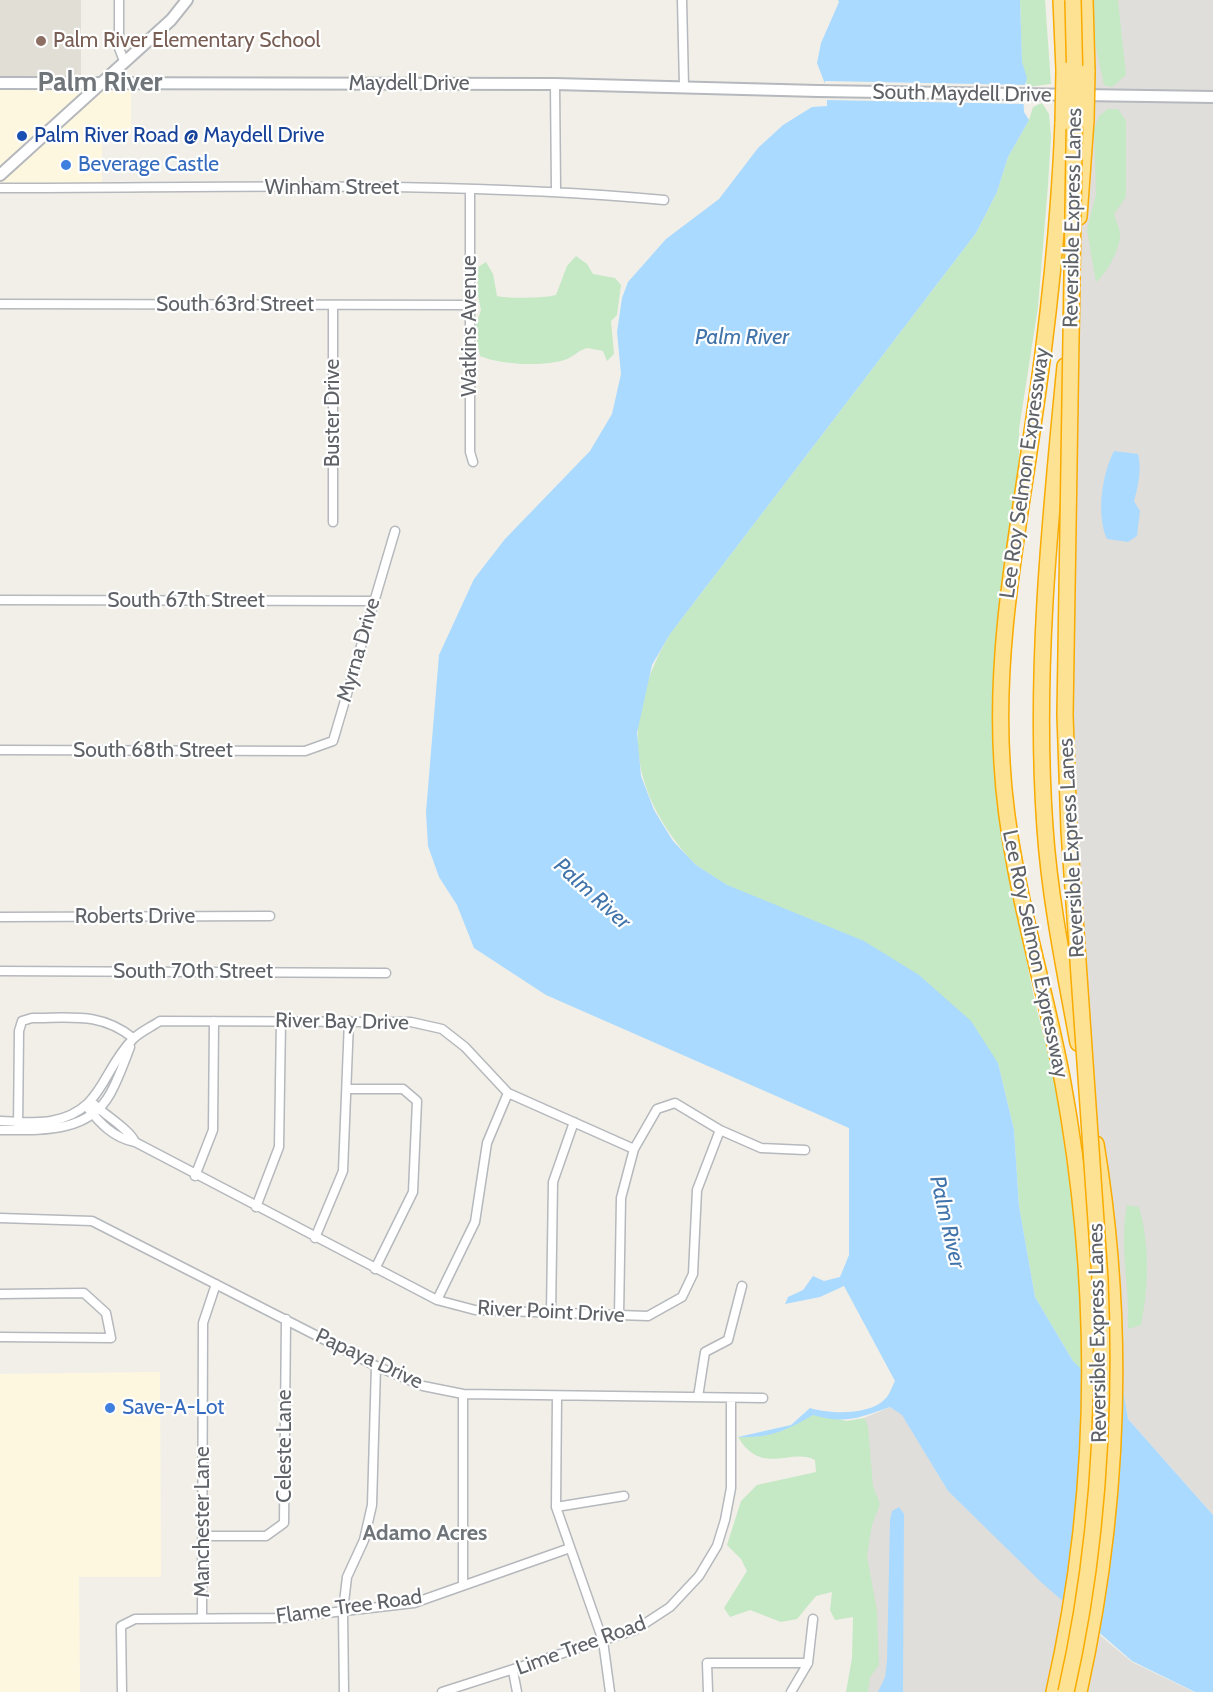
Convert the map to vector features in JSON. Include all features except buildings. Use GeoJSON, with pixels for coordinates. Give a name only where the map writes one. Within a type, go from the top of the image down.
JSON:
{"type":"FeatureCollection","features":[{"type":"Feature","properties":{"kind":"highway","name":"Lee Roy Selmon Expressway"},"geometry":{"type":"LineString","coordinates":[[1058,1690],[1084,1510],[1091,1354],[1086,1252],[1078,1179],[1062,1078],[1014,872],[1004,794],[1000,708],[1005,610],[1041,372],[1059,195],[1064,70],[1061,0]]}},
{"type":"Feature","properties":{"kind":"highway","name":"Reversible Express Lanes"},"geometry":{"type":"LineString","coordinates":[[1058,1690],[1084,1601],[1094,1529],[1103,1375],[1100,1279],[1065,744],[1075,86],[1073,0]]}},
{"type":"Feature","properties":{"kind":"highway","name":"Lee Roy Selmon Expressway"},"geometry":{"type":"LineString","coordinates":[[1078,1692],[1099,1586],[1110,1499],[1114,1343],[1107,1213],[1055,913],[1042,782],[1042,645],[1046,552],[1086,120],[1085,0]]}},
{"type":"Feature","properties":{"kind":"street"},"geometry":{"type":"LineString","coordinates":[[119,0],[119,48],[124,61]]}},
{"type":"Feature","properties":{"kind":"street"},"geometry":{"type":"LineString","coordinates":[[0,175],[171,20],[187,0]]}},
{"type":"Feature","properties":{"kind":"street"},"geometry":{"type":"LineString","coordinates":[[682,0],[684,86]]}},
{"type":"Feature","properties":{"kind":"street","name":"Maydell Drive"},"geometry":{"type":"LineString","coordinates":[[0,83],[555,84],[684,86],[818,92]]}},
{"type":"Feature","properties":{"kind":"street"},"geometry":{"type":"LineString","coordinates":[[555,84],[556,190]]}},
{"type":"Feature","properties":{"kind":"street","name":"South Maydell Drive"},"geometry":{"type":"LineString","coordinates":[[818,92],[1213,98]]}},
{"type":"Feature","properties":{"kind":"street","name":"Winham Street"},"geometry":{"type":"LineString","coordinates":[[0,188],[556,190],[664,200]]}},
{"type":"Feature","properties":{"kind":"street","name":"Watkins Avenue"},"geometry":{"type":"LineString","coordinates":[[470,189],[470,452],[472,462]]}},
{"type":"Feature","properties":{"kind":"street","name":"South 63rd Street"},"geometry":{"type":"LineString","coordinates":[[0,304],[469,305]]}},
{"type":"Feature","properties":{"kind":"street","name":"Buster Drive"},"geometry":{"type":"LineString","coordinates":[[333,305],[333,522]]}},
{"type":"Feature","properties":{"kind":"street","name":"Myrna Drive"},"geometry":{"type":"LineString","coordinates":[[305,751],[333,741],[395,531]]}},
{"type":"Feature","properties":{"kind":"street","name":"South 67th Street"},"geometry":{"type":"LineString","coordinates":[[0,600],[373,601]]}},
{"type":"Feature","properties":{"kind":"street","name":"South 68th Street"},"geometry":{"type":"LineString","coordinates":[[0,750],[305,751]]}},
{"type":"Feature","properties":{"kind":"street","name":"Roberts Drive"},"geometry":{"type":"LineString","coordinates":[[0,917],[270,916]]}},
{"type":"Feature","properties":{"kind":"street","name":"South 70th Street"},"geometry":{"type":"LineString","coordinates":[[0,971],[386,973]]}},
{"type":"Feature","properties":{"kind":"street"},"geometry":{"type":"LineString","coordinates":[[18,1126],[19,1031],[22,1021],[32,1018],[97,1018],[120,1028],[133,1038]]}},
{"type":"Feature","properties":{"kind":"street","name":"River Bay Drive"},"geometry":{"type":"LineString","coordinates":[[91,1107],[111,1067],[133,1038],[160,1021],[411,1022],[442,1029],[465,1047],[508,1093],[634,1149]]}},
{"type":"Feature","properties":{"kind":"street"},"geometry":{"type":"LineString","coordinates":[[195,1176],[213,1130],[214,1021]]}},
{"type":"Feature","properties":{"kind":"street"},"geometry":{"type":"LineString","coordinates":[[256,1207],[279,1147],[281,1021]]}},
{"type":"Feature","properties":{"kind":"street"},"geometry":{"type":"LineString","coordinates":[[315,1238],[343,1171],[349,1021]]}},
{"type":"Feature","properties":{"kind":"street"},"geometry":{"type":"LineString","coordinates":[[348,1089],[403,1089],[417,1101],[413,1192],[375,1269]]}},
{"type":"Feature","properties":{"kind":"street"},"geometry":{"type":"LineString","coordinates":[[437,1300],[475,1222],[487,1143],[508,1093]]}},
{"type":"Feature","properties":{"kind":"street"},"geometry":{"type":"LineString","coordinates":[[619,1316],[621,1198],[634,1149],[657,1109],[675,1102],[720,1130],[761,1148],[805,1150]]}},
{"type":"Feature","properties":{"kind":"street"},"geometry":{"type":"LineString","coordinates":[[0,1130],[50,1122],[91,1107]]}},
{"type":"Feature","properties":{"kind":"street","name":"River Point Drive"},"geometry":{"type":"LineString","coordinates":[[91,1107],[120,1139],[135,1143],[437,1300],[476,1310],[619,1316],[648,1316],[682,1297],[693,1274],[697,1190],[720,1130]]}},
{"type":"Feature","properties":{"kind":"street"},"geometry":{"type":"LineString","coordinates":[[0,1121],[18,1126]]}},
{"type":"Feature","properties":{"kind":"street"},"geometry":{"type":"LineString","coordinates":[[552,1312],[553,1182],[574,1122]]}},
{"type":"Feature","properties":{"kind":"street","name":"Papaya Drive"},"geometry":{"type":"LineString","coordinates":[[0,1218],[92,1221],[376,1366],[423,1386],[463,1394],[763,1398]]}},
{"type":"Feature","properties":{"kind":"street","name":"Manchester Lane"},"geometry":{"type":"LineString","coordinates":[[202,1617],[203,1323],[216,1284]]}},
{"type":"Feature","properties":{"kind":"street"},"geometry":{"type":"LineString","coordinates":[[698,1397],[705,1352],[728,1340],[742,1286]]}},
{"type":"Feature","properties":{"kind":"street"},"geometry":{"type":"LineString","coordinates":[[0,1294],[84,1293],[106,1313],[111,1338],[0,1337]]}},
{"type":"Feature","properties":{"kind":"street","name":"Celeste Lane"},"geometry":{"type":"LineString","coordinates":[[203,1536],[266,1536],[284,1523],[286,1319]]}},
{"type":"Feature","properties":{"kind":"street"},"geometry":{"type":"LineString","coordinates":[[344,1692],[343,1611],[346,1577],[364,1540],[372,1504],[376,1366]]}},
{"type":"Feature","properties":{"kind":"street"},"geometry":{"type":"LineString","coordinates":[[463,1394],[463,1584]]}},
{"type":"Feature","properties":{"kind":"street"},"geometry":{"type":"LineString","coordinates":[[557,1397],[556,1507],[603,1641],[610,1692]]}},
{"type":"Feature","properties":{"kind":"street","name":"Lime Tree Road"},"geometry":{"type":"LineString","coordinates":[[442,1692],[636,1630],[670,1607],[699,1576],[717,1546],[731,1488],[731,1398]]}},
{"type":"Feature","properties":{"kind":"street"},"geometry":{"type":"LineString","coordinates":[[556,1507],[624,1496]]}},
{"type":"Feature","properties":{"kind":"street","name":"Flame Tree Road"},"geometry":{"type":"LineString","coordinates":[[122,1692],[121,1626],[135,1619],[284,1618],[414,1603],[570,1548]]}},
{"type":"Feature","properties":{"kind":"street"},"geometry":{"type":"LineString","coordinates":[[791,1692],[808,1663],[813,1619]]}},
{"type":"Feature","properties":{"kind":"street"},"geometry":{"type":"LineString","coordinates":[[708,1692],[707,1663],[808,1663]]}},
{"type":"Feature","properties":{"kind":"street"},"geometry":{"type":"LineString","coordinates":[[513,1671],[517,1692]]}},
{"type":"Feature","properties":{"kind":"shaded area","name":"Palm River Elementary School"},"geometry":{"type":"Polygon","coordinates":[[[0,0],[81,0],[81,83],[0,83],[0,0]]]}},
{"type":"Feature","properties":{"kind":"shaded area"},"geometry":{"type":"Polygon","coordinates":[[[1088,0],[1213,0],[1213,97],[1090,93],[1088,0]]]}},
{"type":"Feature","properties":{"kind":"shaded area"},"geometry":{"type":"Polygon","coordinates":[[[0,84],[94,85],[0,173],[0,84]]]}},
{"type":"Feature","properties":{"kind":"shaded area"},"geometry":{"type":"Polygon","coordinates":[[[98,85],[131,85],[131,135],[102,136],[102,188],[0,187],[0,176],[98,85]]]}},
{"type":"Feature","properties":{"kind":"shaded area"},"geometry":{"type":"Polygon","coordinates":[[[1091,95],[1213,98],[1213,1515],[1128,1419],[1123,1389],[1116,1379],[1067,841],[1067,376],[1091,95]]]}},
{"type":"Feature","properties":{"kind":"shaded area"},"geometry":{"type":"Polygon","coordinates":[[[160,1372],[161,1577],[79,1577],[80,1692],[0,1692],[0,1374],[160,1372]]]}},
{"type":"Feature","properties":{"kind":"shaded area"},"geometry":{"type":"Polygon","coordinates":[[[890,1407],[902,1414],[948,1491],[1067,1605],[1050,1692],[855,1692],[863,1653],[845,1503],[864,1418],[890,1407]]]}},
{"type":"Feature","properties":{"kind":"shaded area"},"geometry":{"type":"Polygon","coordinates":[[[1096,1632],[1132,1662],[1194,1692],[1080,1692],[1096,1632]]]}},
{"type":"Feature","properties":{"kind":"green space"},"geometry":{"type":"Polygon","coordinates":[[[1020,0],[1045,0],[1051,84],[1027,87],[1022,62],[1020,0]]]}},
{"type":"Feature","properties":{"kind":"green space"},"geometry":{"type":"Polygon","coordinates":[[[1094,0],[1118,0],[1126,75],[1112,87],[1104,85],[1095,43],[1094,0]]]}},
{"type":"Feature","properties":{"kind":"green space"},"geometry":{"type":"Polygon","coordinates":[[[1042,103],[1049,114],[1051,137],[1048,185],[1038,307],[1019,429],[1019,480],[1007,627],[1009,835],[1019,924],[1035,1003],[1054,1076],[1080,1255],[1086,1353],[1081,1370],[1073,1361],[1035,1297],[1019,1206],[1014,1130],[998,1063],[696,865],[673,838],[656,810],[645,783],[639,754],[638,725],[643,696],[654,665],[670,634],[976,233],[997,192],[1008,157],[1029,120],[1033,107],[1042,103]]]}},
{"type":"Feature","properties":{"kind":"green space"},"geometry":{"type":"Polygon","coordinates":[[[1108,109],[1118,109],[1126,121],[1126,197],[1114,214],[1120,233],[1116,253],[1096,282],[1087,230],[1096,194],[1094,129],[1099,116],[1108,109]]]}},
{"type":"Feature","properties":{"kind":"green space"},"geometry":{"type":"Polygon","coordinates":[[[576,256],[587,264],[593,274],[615,278],[621,285],[617,315],[611,321],[614,354],[607,361],[603,351],[587,348],[558,362],[536,364],[511,363],[480,356],[474,330],[481,310],[477,291],[478,267],[486,262],[493,274],[497,296],[544,297],[556,295],[567,266],[576,256]]]}},
{"type":"Feature","properties":{"kind":"green space"},"geometry":{"type":"Polygon","coordinates":[[[1127,1205],[1139,1207],[1147,1251],[1146,1296],[1141,1325],[1128,1329],[1124,1252],[1127,1205]]]}},
{"type":"Feature","properties":{"kind":"green space"},"geometry":{"type":"Polygon","coordinates":[[[813,1414],[847,1421],[864,1418],[868,1426],[873,1486],[880,1504],[872,1525],[867,1556],[877,1611],[879,1665],[870,1677],[868,1692],[846,1692],[852,1658],[853,1617],[835,1620],[830,1610],[832,1592],[816,1596],[797,1619],[781,1622],[750,1610],[730,1617],[724,1608],[747,1571],[741,1559],[727,1545],[741,1501],[757,1485],[816,1472],[815,1460],[806,1457],[777,1459],[757,1456],[747,1449],[738,1437],[768,1435],[813,1414]]]}},
{"type":"Feature","properties":{"kind":"water","name":"Palm River"},"geometry":{"type":"Polygon","coordinates":[[[838,0],[1020,0],[1022,62],[1027,78],[1023,92],[1024,112],[1029,120],[1008,157],[997,192],[976,233],[670,634],[652,665],[637,733],[641,776],[654,810],[673,841],[696,865],[727,885],[864,941],[919,975],[971,1021],[998,1063],[1014,1130],[1019,1206],[1035,1297],[1073,1361],[1081,1369],[1096,1360],[1112,1373],[1123,1389],[1128,1419],[1213,1515],[1213,1692],[1195,1692],[1132,1661],[1042,1583],[948,1491],[902,1415],[890,1407],[844,1420],[813,1415],[795,1425],[768,1435],[738,1437],[791,1425],[810,1408],[828,1412],[850,1412],[870,1408],[886,1398],[895,1381],[844,1286],[820,1297],[785,1304],[788,1297],[803,1290],[813,1276],[824,1281],[840,1277],[849,1255],[849,1128],[546,995],[474,948],[457,905],[439,877],[428,846],[426,812],[439,655],[474,579],[505,539],[590,451],[612,414],[621,374],[617,332],[622,298],[628,282],[666,239],[719,199],[758,148],[783,125],[812,107],[827,106],[827,89],[817,63],[821,43],[838,0]]]}},
{"type":"Feature","properties":{"kind":"water"},"geometry":{"type":"Polygon","coordinates":[[[1114,451],[1138,454],[1140,465],[1134,501],[1140,511],[1137,536],[1128,542],[1107,539],[1102,518],[1102,495],[1106,471],[1114,451]]]}},
{"type":"Feature","properties":{"kind":"water"},"geometry":{"type":"Polygon","coordinates":[[[899,1507],[904,1514],[903,1692],[878,1692],[885,1677],[887,1661],[890,1520],[892,1511],[899,1507]]]}},
{"type":"Feature","properties":{"kind":"pier"},"geometry":{"type":"Polygon","coordinates":[[[825,81],[1028,85],[1027,104],[825,100],[825,81]]]}},
{"type":"Feature","properties":{"kind":"place","name":"Palm River Elementary School"},"geometry":{"type":"Point","coordinates":[41,41]}},
{"type":"Feature","properties":{"kind":"place","name":"Palm River Road @ Maydell Drive"},"geometry":{"type":"Point","coordinates":[22,136]}},
{"type":"Feature","properties":{"kind":"place","name":"Beverage Castle"},"geometry":{"type":"Point","coordinates":[66,165]}},
{"type":"Feature","properties":{"kind":"place","name":"Save-A-Lot"},"geometry":{"type":"Point","coordinates":[110,1408]}},
{"type":"Feature","properties":{"kind":"district","name":"Palm River"},"geometry":{"type":"Point","coordinates":[100,83]}},
{"type":"Feature","properties":{"kind":"district","name":"Adamo Acres"},"geometry":{"type":"Point","coordinates":[425,1534]}}]}
